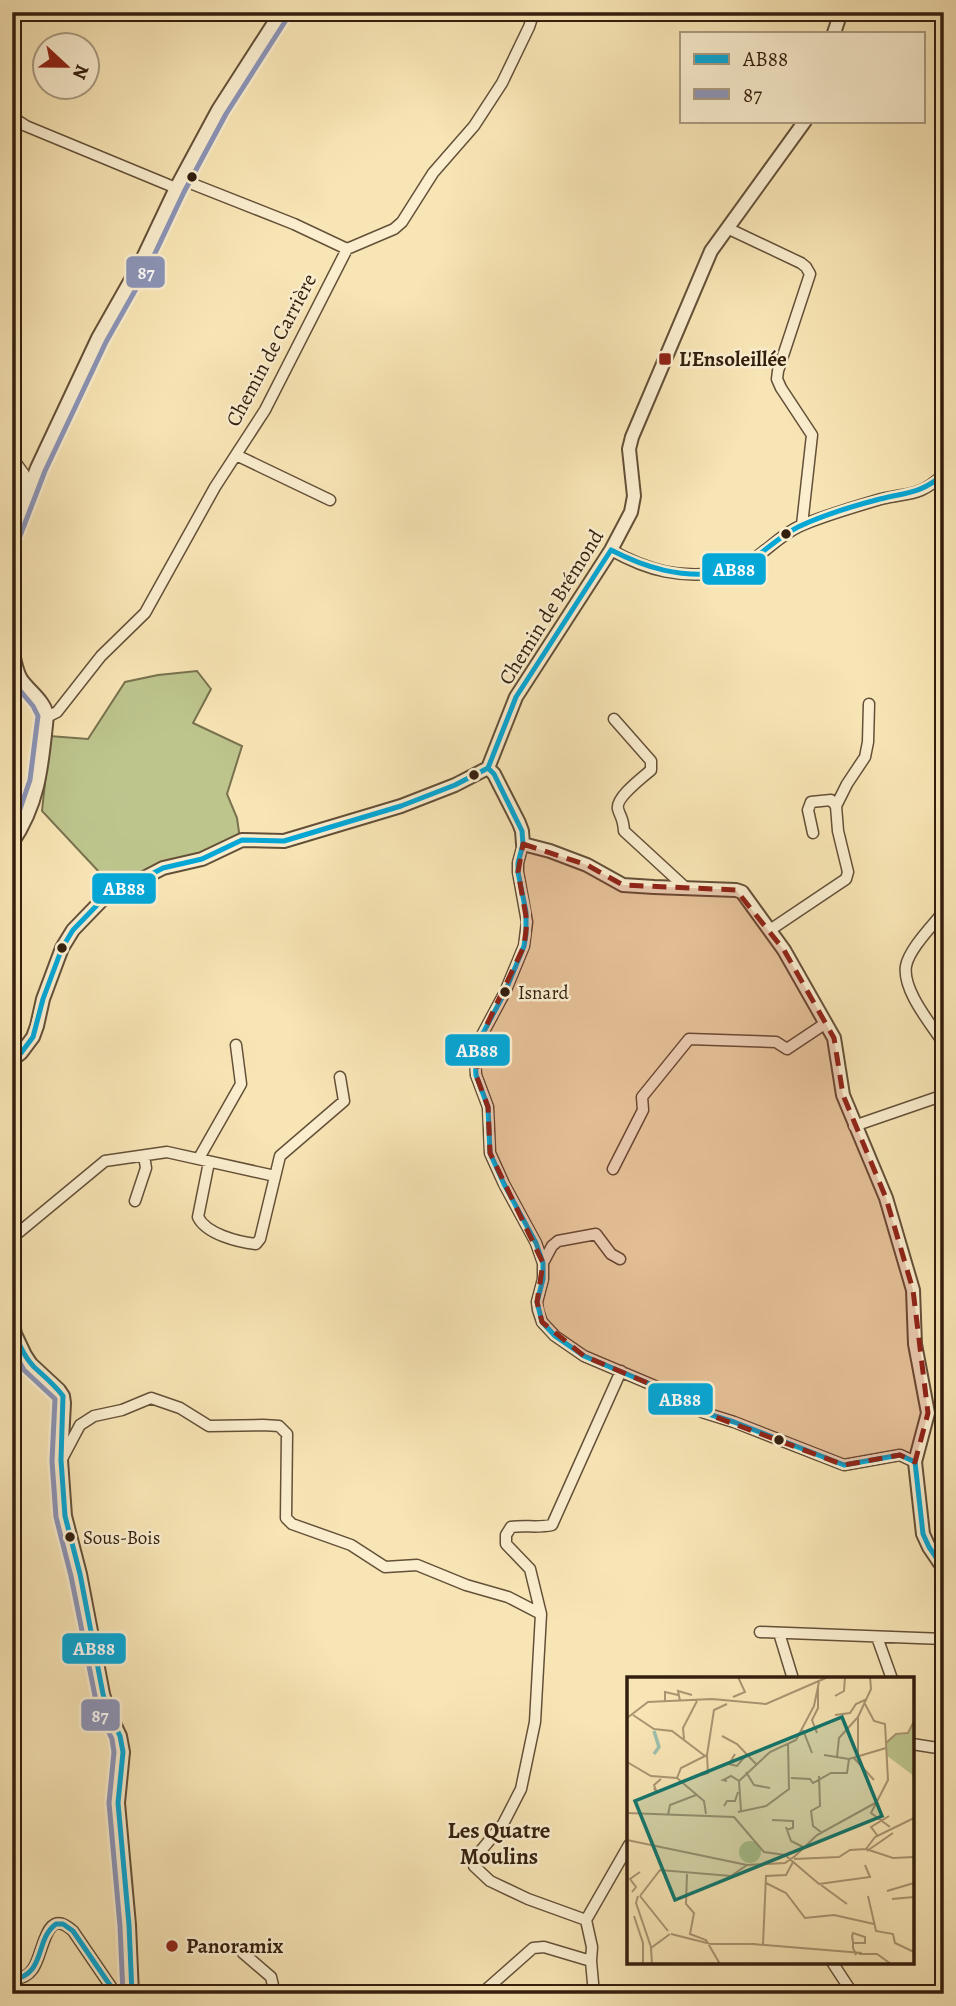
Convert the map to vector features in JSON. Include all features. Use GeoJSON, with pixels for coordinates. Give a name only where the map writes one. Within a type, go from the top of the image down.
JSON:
{"type":"FeatureCollection","features":[{"type":"Feature","properties":{"kind":"street"},"geometry":{"type":"LineString","coordinates":[[12,533],[37,468],[98,338],[141,261],[218,110],[281,12]]}},
{"type":"Feature","properties":{"kind":"street"},"geometry":{"type":"LineString","coordinates":[[12,117],[26,126],[178,184],[294,224],[347,249],[394,229],[402,222],[433,173],[474,126],[502,83],[534,12]]}},
{"type":"Feature","properties":{"kind":"street"},"geometry":{"type":"LineString","coordinates":[[834,32],[841,12]]}},
{"type":"Feature","properties":{"kind":"street","name":"Chemin de Brémond"},"geometry":{"type":"LineString","coordinates":[[488,768],[516,697],[611,550],[634,504],[629,449],[632,437],[706,262],[717,240],[804,122]]}},
{"type":"Feature","properties":{"kind":"street"},"geometry":{"type":"LineString","coordinates":[[727,228],[801,263],[810,274],[777,379],[812,435],[802,525]]}},
{"type":"Feature","properties":{"kind":"street","name":"Chemin de Carrière"},"geometry":{"type":"LineString","coordinates":[[47,715],[57,712],[101,656],[145,613],[215,487],[265,410],[347,249]]}},
{"type":"Feature","properties":{"kind":"street"},"geometry":{"type":"LineString","coordinates":[[236,455],[330,500]]}},
{"type":"Feature","properties":{"kind":"street"},"geometry":{"type":"LineString","coordinates":[[23,502],[25,480],[16,463],[37,468]]}},
{"type":"Feature","properties":{"kind":"street"},"geometry":{"type":"LineString","coordinates":[[611,550],[652,569],[671,574],[718,573],[740,568],[785,533],[802,525],[881,499],[923,491],[944,474]]}},
{"type":"Feature","properties":{"kind":"street"},"geometry":{"type":"LineString","coordinates":[[12,646],[20,677],[43,705],[47,715],[35,798],[26,822],[12,843]]}},
{"type":"Feature","properties":{"kind":"street"},"geometry":{"type":"LineString","coordinates":[[770,930],[846,878],[848,872],[838,831],[836,806],[865,757],[869,704]]}},
{"type":"Feature","properties":{"kind":"street"},"geometry":{"type":"LineString","coordinates":[[614,719],[651,761],[651,770],[618,800],[617,808],[623,818],[624,831],[687,888]]}},
{"type":"Feature","properties":{"kind":"street"},"geometry":{"type":"LineString","coordinates":[[12,1060],[33,1037],[43,999],[62,948],[73,930],[102,900],[163,868],[202,859],[242,840],[284,841],[401,806],[455,785],[488,768],[494,774],[522,831],[523,844],[518,872],[527,922],[524,946],[505,992],[482,1035],[475,1058],[476,1075],[488,1107],[491,1153],[504,1184],[536,1243],[543,1263],[543,1279],[537,1302],[542,1322],[571,1349],[670,1392],[702,1412],[840,1464],[849,1465],[900,1455],[915,1462]]}},
{"type":"Feature","properties":{"kind":"street"},"geometry":{"type":"LineString","coordinates":[[813,832],[808,810],[811,802],[831,800],[836,806]]}},
{"type":"Feature","properties":{"kind":"street"},"geometry":{"type":"LineString","coordinates":[[523,844],[587,865],[623,885],[742,892],[784,950],[834,1038],[842,1095],[886,1198],[913,1290],[915,1344],[928,1413],[915,1462],[923,1534],[944,1569]]}},
{"type":"Feature","properties":{"kind":"street"},"geometry":{"type":"LineString","coordinates":[[944,911],[906,965],[906,985],[944,1044]]}},
{"type":"Feature","properties":{"kind":"street"},"geometry":{"type":"LineString","coordinates":[[613,1168],[643,1110],[642,1097],[689,1039],[776,1042],[788,1049],[826,1023]]}},
{"type":"Feature","properties":{"kind":"street"},"geometry":{"type":"LineString","coordinates":[[236,1045],[241,1084],[204,1160],[198,1217],[201,1224],[209,1230],[251,1243],[257,1244],[260,1239],[280,1156],[344,1101],[340,1077]]}},
{"type":"Feature","properties":{"kind":"street"},"geometry":{"type":"LineString","coordinates":[[854,1126],[944,1096]]}},
{"type":"Feature","properties":{"kind":"street"},"geometry":{"type":"LineString","coordinates":[[12,1238],[104,1161],[167,1152],[275,1176]]}},
{"type":"Feature","properties":{"kind":"street"},"geometry":{"type":"LineString","coordinates":[[135,1202],[146,1168],[144,1156]]}},
{"type":"Feature","properties":{"kind":"street"},"geometry":{"type":"LineString","coordinates":[[543,1263],[552,1246],[558,1241],[596,1234],[611,1254],[620,1259]]}},
{"type":"Feature","properties":{"kind":"street"},"geometry":{"type":"LineString","coordinates":[[12,1318],[15,1334],[25,1355],[63,1396],[61,1460],[65,1516],[80,1574],[103,1694],[108,1712],[120,1736],[123,1752],[118,1803],[130,1925],[132,1994]]}},
{"type":"Feature","properties":{"kind":"street"},"geometry":{"type":"LineString","coordinates":[[586,1920],[528,1899],[490,1881],[474,1866],[474,1859],[503,1824],[521,1789],[535,1722],[541,1614],[530,1569],[506,1544],[506,1535],[511,1527],[542,1527],[552,1524],[621,1371]]}},
{"type":"Feature","properties":{"kind":"street"},"geometry":{"type":"LineString","coordinates":[[61,1460],[80,1425],[94,1416],[122,1410],[150,1398],[180,1408],[209,1426],[279,1426],[287,1434],[286,1518],[292,1524],[351,1545],[385,1567],[417,1565],[466,1585],[508,1597],[541,1614]]}},
{"type":"Feature","properties":{"kind":"street"},"geometry":{"type":"LineString","coordinates":[[760,1632],[944,1639]]}},
{"type":"Feature","properties":{"kind":"street"},"geometry":{"type":"LineString","coordinates":[[779,1633],[792,1677]]}},
{"type":"Feature","properties":{"kind":"street"},"geometry":{"type":"LineString","coordinates":[[877,1637],[891,1677]]}},
{"type":"Feature","properties":{"kind":"street"},"geometry":{"type":"LineString","coordinates":[[914,1744],[944,1749]]}},
{"type":"Feature","properties":{"kind":"street"},"geometry":{"type":"LineString","coordinates":[[594,1994],[592,1947],[586,1920],[627,1848]]}},
{"type":"Feature","properties":{"kind":"street"},"geometry":{"type":"LineString","coordinates":[[12,1980],[30,1973],[47,1931],[52,1925],[60,1923],[73,1931],[116,1994]]}},
{"type":"Feature","properties":{"kind":"street"},"geometry":{"type":"LineString","coordinates":[[481,1994],[533,1948],[544,1947],[591,1961]]}},
{"type":"Feature","properties":{"kind":"street"},"geometry":{"type":"LineString","coordinates":[[243,1953],[271,1977],[275,1994]]}},
{"type":"Feature","properties":{"kind":"street"},"geometry":{"type":"LineString","coordinates":[[833,1964],[853,1994]]}},
{"type":"Feature","properties":{"kind":"highlighted area"},"geometry":{"type":"Polygon","coordinates":[[[523,844],[587,865],[623,885],[736,890],[784,950],[834,1038],[843,1095],[886,1198],[913,1290],[928,1413],[915,1462],[900,1455],[844,1465],[702,1412],[669,1392],[584,1356],[542,1322],[537,1302],[543,1263],[490,1153],[488,1107],[476,1075],[482,1035],[524,946],[527,922],[518,872],[523,844]]]}},
{"type":"Feature","properties":{"kind":"green space"},"geometry":{"type":"Polygon","coordinates":[[[197,671],[211,689],[193,723],[242,746],[227,794],[237,818],[240,839],[115,889],[42,811],[50,736],[88,739],[125,682],[197,671]]]}},
{"type":"Feature","properties":{"kind":"transit line","name":"87"},"geometry":{"type":"LineString","coordinates":[[20,536],[45,471],[106,342],[149,266],[184,192],[226,114],[288,17]]}},
{"type":"Feature","properties":{"kind":"transit line","name":"AB88"},"geometry":{"type":"LineString","coordinates":[[611,550],[637,562],[677,573],[720,573],[742,566],[788,533],[808,523],[849,508],[921,489],[944,474]]}},
{"type":"Feature","properties":{"kind":"transit line","name":"AB88"},"geometry":{"type":"LineString","coordinates":[[12,1060],[33,1037],[43,999],[62,948],[73,930],[102,900],[163,868],[202,859],[242,840],[284,841],[401,806],[455,785],[488,768],[516,697],[611,550]]}},
{"type":"Feature","properties":{"kind":"transit line","name":"87"},"geometry":{"type":"LineString","coordinates":[[12,681],[38,716],[30,780],[12,826]]}},
{"type":"Feature","properties":{"kind":"transit line","name":"AB88"},"geometry":{"type":"LineString","coordinates":[[488,768],[494,774],[522,831],[523,844],[518,872],[526,912],[526,934],[524,946],[505,992],[482,1035],[475,1058],[476,1075],[488,1107],[490,1153],[536,1243],[543,1263],[543,1279],[537,1302],[542,1322],[555,1336],[584,1356],[669,1392],[702,1412],[844,1465],[900,1455],[915,1462]]}},
{"type":"Feature","properties":{"kind":"transit line","name":"AB88"},"geometry":{"type":"LineString","coordinates":[[12,1319],[26,1356],[63,1396],[61,1460],[65,1516],[80,1574],[103,1694],[120,1736],[123,1752],[118,1803],[132,1994]]}},
{"type":"Feature","properties":{"kind":"transit line","name":"87"},"geometry":{"type":"LineString","coordinates":[[12,1349],[24,1370],[55,1399],[52,1461],[56,1517],[95,1696],[112,1739],[114,1752],[109,1803],[123,1994]]}},
{"type":"Feature","properties":{"kind":"transit line","name":"AB88"},"geometry":{"type":"LineString","coordinates":[[915,1462],[923,1534],[944,1569]]}},
{"type":"Feature","properties":{"kind":"transit line","name":"AB88"},"geometry":{"type":"LineString","coordinates":[[12,1980],[31,1971],[49,1931],[56,1924],[63,1924],[73,1931],[116,1994]]}},
{"type":"Feature","properties":{"kind":"place","name":"L'Ensoleillée"},"geometry":{"type":"Point","coordinates":[665,359]}},
{"type":"Feature","properties":{"kind":"place","name":"Isnard"},"geometry":{"type":"Point","coordinates":[505,992]}},
{"type":"Feature","properties":{"kind":"place","name":"Sous-Bois"},"geometry":{"type":"Point","coordinates":[70,1537]}},
{"type":"Feature","properties":{"kind":"place","name":"Panoramix"},"geometry":{"type":"Point","coordinates":[172,1946]}},
{"type":"Feature","properties":{"kind":"district","name":"Les Quatre Moulins"},"geometry":{"type":"Point","coordinates":[499,1843]}}]}
